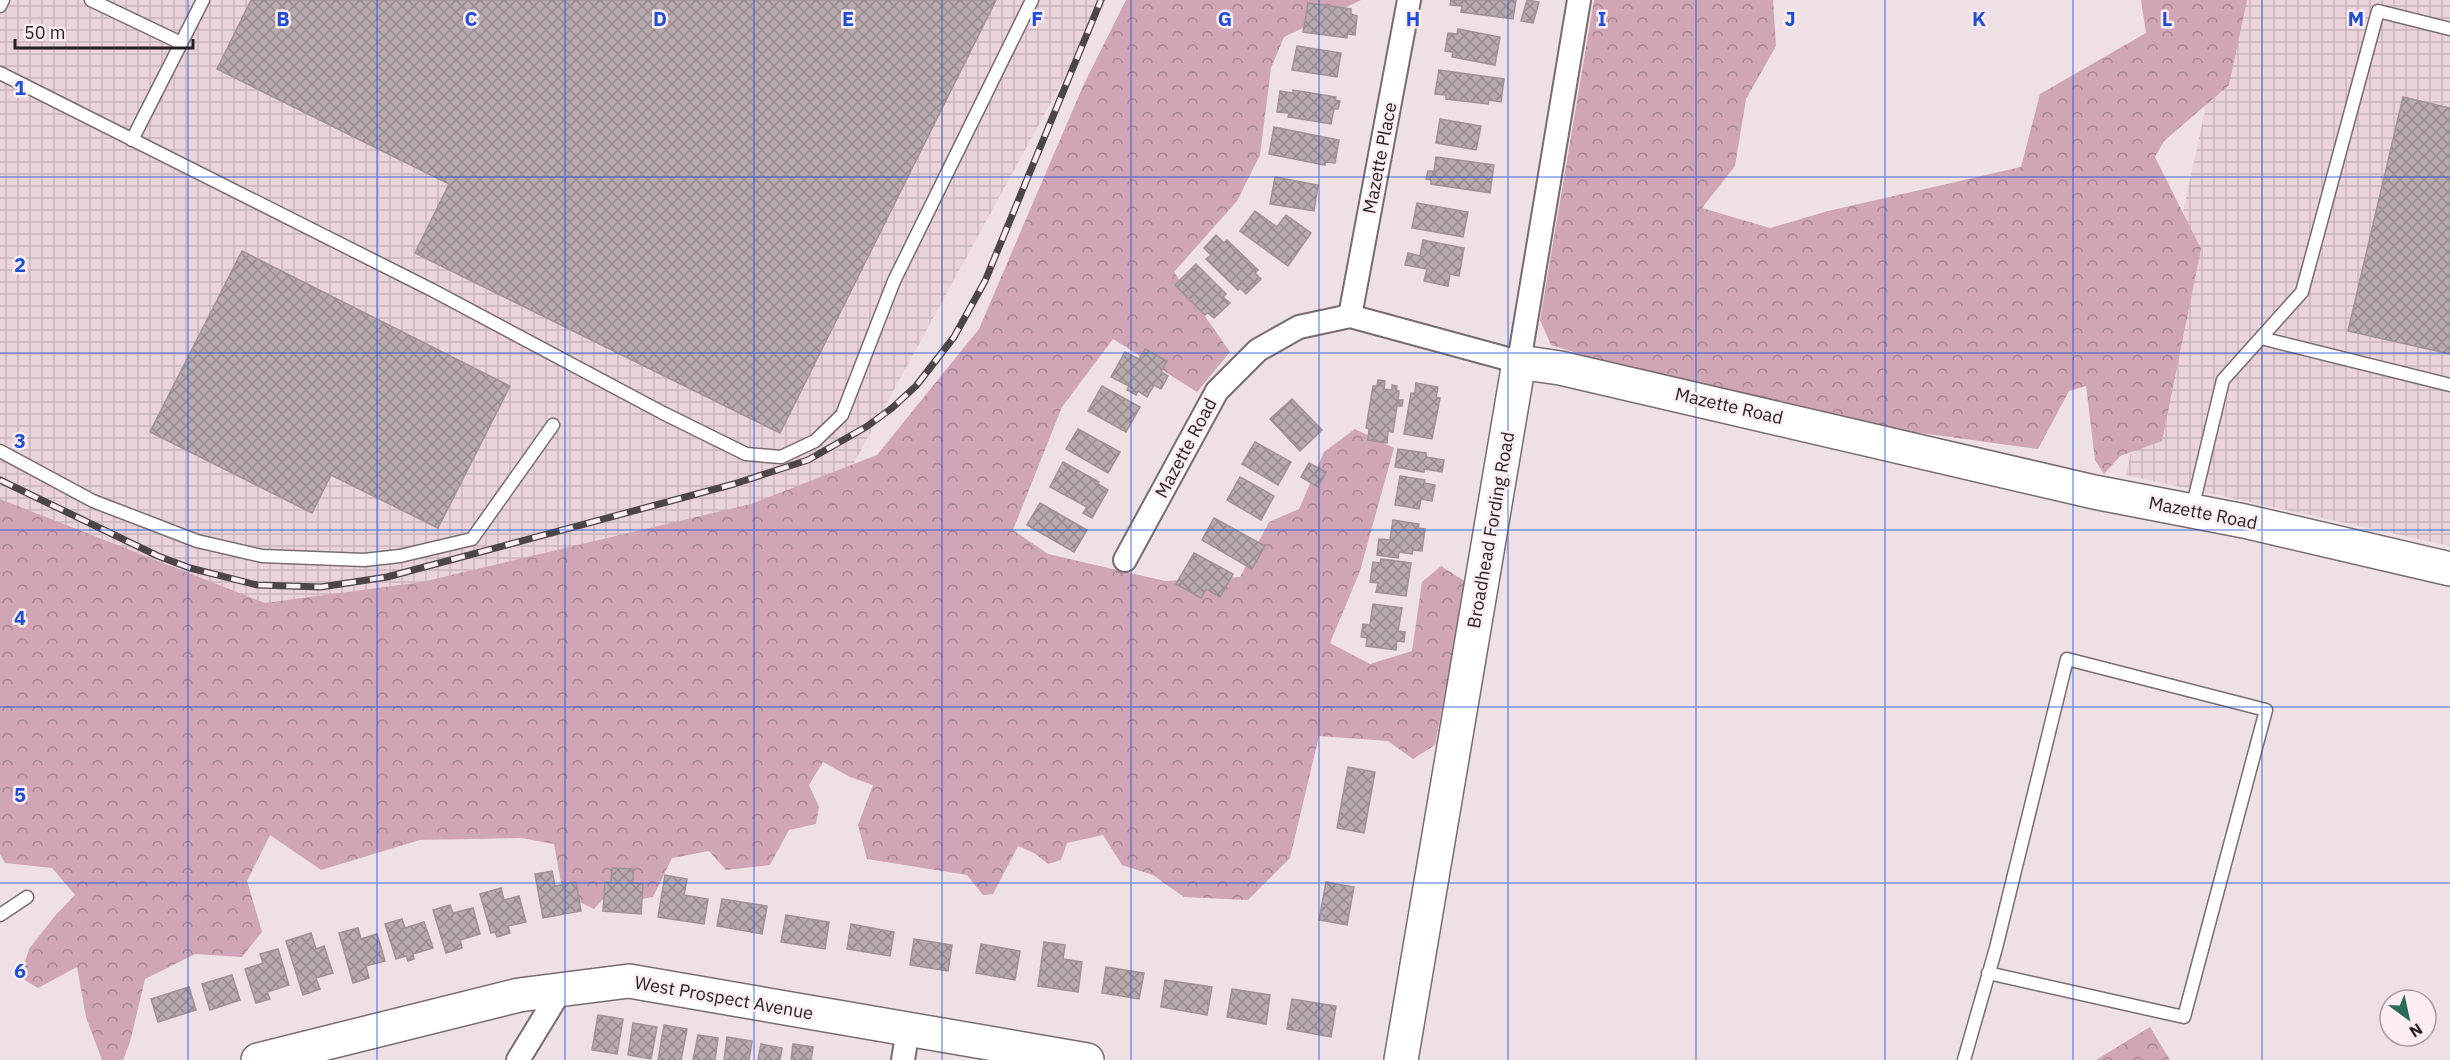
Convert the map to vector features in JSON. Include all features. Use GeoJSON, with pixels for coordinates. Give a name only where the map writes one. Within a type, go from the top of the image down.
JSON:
{"type":"FeatureCollection","features":[{"type":"Feature","properties":{"kind":"street","name":"Mazette Place"},"geometry":{"type":"LineString","coordinates":[[1350,316],[1409,0]]}},
{"type":"Feature","properties":{"kind":"street","name":"Broadhead Fording Road"},"geometry":{"type":"LineString","coordinates":[[1401,1060],[1579,0]]}},
{"type":"Feature","properties":{"kind":"street","name":"Mazette Road"},"geometry":{"type":"LineString","coordinates":[[1125,560],[1217,391],[1258,350],[1299,327],[1350,316],[1519,362],[1560,368],[2094,492],[2192,510],[2450,570]]}},
{"type":"Feature","properties":{"kind":"street","name":"West Prospect Avenue"},"geometry":{"type":"LineString","coordinates":[[258,1060],[519,995],[629,981],[906,1045],[1086,1060]]}},
{"type":"Feature","properties":{"kind":"street"},"geometry":{"type":"LineString","coordinates":[[518,1060],[562,988]]}},
{"type":"Feature","properties":{"kind":"lane"},"geometry":{"type":"LineString","coordinates":[[0,6],[3,0]]}},
{"type":"Feature","properties":{"kind":"lane"},"geometry":{"type":"LineString","coordinates":[[91,0],[181,43]]}},
{"type":"Feature","properties":{"kind":"lane"},"geometry":{"type":"LineString","coordinates":[[132,140],[203,0]]}},
{"type":"Feature","properties":{"kind":"lane"},"geometry":{"type":"LineString","coordinates":[[0,73],[432,290],[663,413],[746,454],[781,457],[815,441],[842,415],[894,281],[1032,0]]}},
{"type":"Feature","properties":{"kind":"lane"},"geometry":{"type":"LineString","coordinates":[[2192,510],[2223,380],[2302,292],[2378,11],[2450,29]]}},
{"type":"Feature","properties":{"kind":"lane"},"geometry":{"type":"LineString","coordinates":[[2261,338],[2450,385]]}},
{"type":"Feature","properties":{"kind":"lane"},"geometry":{"type":"LineString","coordinates":[[0,450],[93,501],[197,541],[262,556],[364,560],[400,556],[472,539],[553,425]]}},
{"type":"Feature","properties":{"kind":"lane"},"geometry":{"type":"LineString","coordinates":[[1964,1060],[1988,974],[2067,658],[2266,710],[2184,1017],[1988,974]]}},
{"type":"Feature","properties":{"kind":"lane"},"geometry":{"type":"LineString","coordinates":[[0,915],[27,897]]}},
{"type":"Feature","properties":{"kind":"shaded area"},"geometry":{"type":"Polygon","coordinates":[[[0,0],[1107,0],[843,483],[301,656],[0,526],[0,0]]]}},
{"type":"Feature","properties":{"kind":"shaded area"},"geometry":{"type":"Polygon","coordinates":[[[2229,0],[2450,0],[2450,546],[2126,475],[2229,0]]]}},
{"type":"Feature","properties":{"kind":"green space"},"geometry":{"type":"Polygon","coordinates":[[[1126,0],[1361,0],[1284,37],[1271,68],[1260,155],[1237,201],[1174,272],[1230,352],[1197,392],[1113,339],[1062,407],[1013,530],[1048,554],[1165,581],[1240,577],[1269,522],[1299,509],[1324,452],[1355,429],[1394,448],[1360,571],[1330,643],[1370,664],[1412,651],[1422,582],[1441,566],[1466,582],[1435,745],[1413,759],[1388,741],[1319,736],[1290,858],[1248,900],[1184,897],[1153,875],[1122,865],[1103,835],[1067,843],[1061,860],[1048,864],[1034,853],[1018,846],[993,894],[983,895],[967,875],[867,859],[858,825],[873,785],[850,777],[823,762],[809,785],[819,807],[816,824],[789,830],[770,865],[726,870],[709,851],[672,858],[653,897],[637,900],[619,881],[594,909],[563,894],[554,844],[521,838],[420,840],[321,870],[270,835],[247,881],[262,932],[242,957],[195,954],[145,979],[130,1042],[123,1060],[102,1060],[86,1017],[77,967],[38,988],[20,977],[29,949],[75,895],[52,868],[5,863],[0,854],[0,499],[265,603],[422,582],[751,504],[877,455],[979,329],[1083,86],[1126,0]]]}},
{"type":"Feature","properties":{"kind":"green space"},"geometry":{"type":"Polygon","coordinates":[[[1594,0],[1773,0],[1776,46],[1746,99],[1735,166],[1702,208],[1770,228],[1828,211],[2021,167],[2040,94],[2146,33],[2141,0],[2247,0],[2229,85],[2164,141],[2155,157],[2201,249],[2162,441],[2120,456],[2104,474],[2095,460],[2086,386],[2069,391],[2038,449],[1906,431],[1628,369],[1551,345],[1540,320],[1594,0]]]}},
{"type":"Feature","properties":{"kind":"green space"},"geometry":{"type":"Polygon","coordinates":[[[2150,1027],[2170,1060],[2096,1060],[2150,1027]]]}},
{"type":"Feature","properties":{"kind":"building"},"geometry":{"type":"Polygon","coordinates":[[[251,0],[996,0],[780,433],[415,253],[449,184],[217,69],[251,0]]]}},
{"type":"Feature","properties":{"kind":"building"},"geometry":{"type":"Polygon","coordinates":[[[1451,0],[1516,0],[1513,19],[1461,12],[1462,6],[1450,5],[1451,0]]]}},
{"type":"Feature","properties":{"kind":"building"},"geometry":{"type":"Polygon","coordinates":[[[1527,0],[1539,2],[1533,23],[1521,21],[1527,0]]]}},
{"type":"Feature","properties":{"kind":"building"},"geometry":{"type":"Polygon","coordinates":[[[1308,3],[1351,9],[1351,14],[1357,16],[1355,35],[1347,34],[1347,38],[1303,32],[1308,3]]]}},
{"type":"Feature","properties":{"kind":"building"},"geometry":{"type":"Polygon","coordinates":[[[1458,29],[1500,37],[1495,65],[1452,57],[1453,52],[1445,51],[1448,33],[1457,34],[1458,29]]]}},
{"type":"Feature","properties":{"kind":"building"},"geometry":{"type":"Polygon","coordinates":[[[1297,46],[1341,53],[1337,77],[1292,70],[1297,46]]]}},
{"type":"Feature","properties":{"kind":"building"},"geometry":{"type":"Polygon","coordinates":[[[1439,70],[1504,79],[1501,102],[1489,100],[1488,104],[1446,99],[1446,95],[1435,94],[1439,70]]]}},
{"type":"Feature","properties":{"kind":"building"},"geometry":{"type":"Polygon","coordinates":[[[1293,90],[1336,97],[1335,100],[1340,101],[1338,109],[1334,109],[1331,124],[1288,117],[1289,113],[1277,112],[1280,91],[1293,93],[1293,90]]]}},
{"type":"Feature","properties":{"kind":"building"},"geometry":{"type":"Polygon","coordinates":[[[2403,97],[2450,108],[2450,354],[2348,331],[2403,97]]]}},
{"type":"Feature","properties":{"kind":"building"},"geometry":{"type":"Polygon","coordinates":[[[1440,119],[1481,126],[1476,150],[1436,143],[1440,119]]]}},
{"type":"Feature","properties":{"kind":"building"},"geometry":{"type":"Polygon","coordinates":[[[1274,127],[1339,140],[1335,163],[1325,162],[1325,165],[1269,154],[1274,127]]]}},
{"type":"Feature","properties":{"kind":"building"},"geometry":{"type":"Polygon","coordinates":[[[1436,157],[1494,165],[1490,193],[1431,184],[1431,180],[1426,179],[1428,171],[1434,171],[1436,157]]]}},
{"type":"Feature","properties":{"kind":"building"},"geometry":{"type":"Polygon","coordinates":[[[1275,177],[1318,185],[1314,211],[1270,204],[1275,177]]]}},
{"type":"Feature","properties":{"kind":"building"},"geometry":{"type":"Polygon","coordinates":[[[1417,203],[1468,212],[1463,237],[1412,228],[1417,203]]]}},
{"type":"Feature","properties":{"kind":"building"},"geometry":{"type":"Polygon","coordinates":[[[1255,211],[1277,227],[1286,215],[1311,233],[1288,266],[1240,231],[1255,211]]]}},
{"type":"Feature","properties":{"kind":"building"},"geometry":{"type":"Polygon","coordinates":[[[1216,235],[1224,243],[1227,240],[1258,270],[1255,273],[1261,279],[1246,294],[1240,288],[1238,290],[1206,259],[1211,255],[1204,248],[1216,235]]]}},
{"type":"Feature","properties":{"kind":"building"},"geometry":{"type":"Polygon","coordinates":[[[1423,240],[1464,248],[1459,276],[1450,274],[1448,286],[1424,281],[1427,269],[1405,265],[1408,253],[1420,256],[1423,240]]]}},
{"type":"Feature","properties":{"kind":"building"},"geometry":{"type":"Polygon","coordinates":[[[242,251],[510,386],[438,528],[331,475],[312,513],[150,432],[242,251]]]}},
{"type":"Feature","properties":{"kind":"building"},"geometry":{"type":"Polygon","coordinates":[[[1196,264],[1226,294],[1223,297],[1230,303],[1214,318],[1208,313],[1205,315],[1175,285],[1196,264]]]}},
{"type":"Feature","properties":{"kind":"building"},"geometry":{"type":"Polygon","coordinates":[[[1145,349],[1167,361],[1161,372],[1168,376],[1161,389],[1154,385],[1147,397],[1138,391],[1136,395],[1127,390],[1129,386],[1111,377],[1125,352],[1139,359],[1145,349]]]}},
{"type":"Feature","properties":{"kind":"building"},"geometry":{"type":"Polygon","coordinates":[[[1378,380],[1385,381],[1384,389],[1392,390],[1392,385],[1397,386],[1398,400],[1403,400],[1402,406],[1397,406],[1393,432],[1388,431],[1387,443],[1368,440],[1369,429],[1366,428],[1373,386],[1377,386],[1378,380]]]}},
{"type":"Feature","properties":{"kind":"building"},"geometry":{"type":"Polygon","coordinates":[[[1416,383],[1438,387],[1436,397],[1440,398],[1432,439],[1404,434],[1411,393],[1415,393],[1416,383]]]}},
{"type":"Feature","properties":{"kind":"building"},"geometry":{"type":"Polygon","coordinates":[[[1102,386],[1140,407],[1126,432],[1088,411],[1102,386]]]}},
{"type":"Feature","properties":{"kind":"building"},"geometry":{"type":"Polygon","coordinates":[[[1292,399],[1322,430],[1300,451],[1270,419],[1292,399]]]}},
{"type":"Feature","properties":{"kind":"building"},"geometry":{"type":"Polygon","coordinates":[[[1078,429],[1120,452],[1108,473],[1066,449],[1078,429]]]}},
{"type":"Feature","properties":{"kind":"building"},"geometry":{"type":"Polygon","coordinates":[[[1255,442],[1291,462],[1278,485],[1242,464],[1255,442]]]}},
{"type":"Feature","properties":{"kind":"building"},"geometry":{"type":"Polygon","coordinates":[[[1398,449],[1426,453],[1426,457],[1444,460],[1442,472],[1424,469],[1424,472],[1395,467],[1398,449]]]}},
{"type":"Feature","properties":{"kind":"building"},"geometry":{"type":"Polygon","coordinates":[[[1063,462],[1099,482],[1098,484],[1108,490],[1092,518],[1083,513],[1087,507],[1050,487],[1063,462]]]}},
{"type":"Feature","properties":{"kind":"building"},"geometry":{"type":"Polygon","coordinates":[[[1309,463],[1326,472],[1318,487],[1301,477],[1309,463]]]}},
{"type":"Feature","properties":{"kind":"building"},"geometry":{"type":"Polygon","coordinates":[[[1400,476],[1425,480],[1424,483],[1435,485],[1432,501],[1421,499],[1419,509],[1395,505],[1400,476]]]}},
{"type":"Feature","properties":{"kind":"building"},"geometry":{"type":"Polygon","coordinates":[[[1240,477],[1274,496],[1261,520],[1227,500],[1240,477]]]}},
{"type":"Feature","properties":{"kind":"building"},"geometry":{"type":"Polygon","coordinates":[[[1040,503],[1087,530],[1074,552],[1027,525],[1040,503]]]}},
{"type":"Feature","properties":{"kind":"building"},"geometry":{"type":"Polygon","coordinates":[[[1214,518],[1265,546],[1252,569],[1202,540],[1214,518]]]}},
{"type":"Feature","properties":{"kind":"building"},"geometry":{"type":"Polygon","coordinates":[[[1393,520],[1419,524],[1418,528],[1425,529],[1422,551],[1413,550],[1412,554],[1399,552],[1398,558],[1377,555],[1379,539],[1390,540],[1393,520]]]}},
{"type":"Feature","properties":{"kind":"building"},"geometry":{"type":"Polygon","coordinates":[[[1194,553],[1233,574],[1220,597],[1206,589],[1201,598],[1176,584],[1194,553]]]}},
{"type":"Feature","properties":{"kind":"building"},"geometry":{"type":"Polygon","coordinates":[[[1381,559],[1411,563],[1406,596],[1376,592],[1378,583],[1370,582],[1373,562],[1380,563],[1381,559]]]}},
{"type":"Feature","properties":{"kind":"building"},"geometry":{"type":"Polygon","coordinates":[[[1373,604],[1402,608],[1398,631],[1405,632],[1404,642],[1397,641],[1396,650],[1366,646],[1367,638],[1361,637],[1363,624],[1370,625],[1373,604]]]}},
{"type":"Feature","properties":{"kind":"building"},"geometry":{"type":"Polygon","coordinates":[[[1348,767],[1375,772],[1364,833],[1337,828],[1348,767]]]}},
{"type":"Feature","properties":{"kind":"building"},"geometry":{"type":"Polygon","coordinates":[[[612,868],[633,869],[633,883],[643,884],[641,914],[603,911],[605,882],[611,883],[612,868]]]}},
{"type":"Feature","properties":{"kind":"building"},"geometry":{"type":"Polygon","coordinates":[[[552,871],[555,886],[576,882],[581,911],[543,918],[535,874],[552,871]]]}},
{"type":"Feature","properties":{"kind":"building"},"geometry":{"type":"Polygon","coordinates":[[[665,875],[687,879],[684,895],[708,899],[704,924],[658,917],[665,875]]]}},
{"type":"Feature","properties":{"kind":"building"},"geometry":{"type":"Polygon","coordinates":[[[1326,882],[1354,887],[1347,925],[1319,920],[1326,882]]]}},
{"type":"Feature","properties":{"kind":"building"},"geometry":{"type":"Polygon","coordinates":[[[501,888],[504,900],[519,896],[526,922],[508,926],[510,933],[497,937],[495,932],[491,933],[480,894],[501,888]]]}},
{"type":"Feature","properties":{"kind":"building"},"geometry":{"type":"Polygon","coordinates":[[[722,899],[767,906],[762,934],[717,926],[722,899]]]}},
{"type":"Feature","properties":{"kind":"building"},"geometry":{"type":"Polygon","coordinates":[[[450,905],[453,913],[473,908],[480,934],[460,940],[462,948],[446,953],[433,910],[450,905]]]}},
{"type":"Feature","properties":{"kind":"building"},"geometry":{"type":"Polygon","coordinates":[[[786,915],[829,922],[825,949],[781,942],[786,915]]]}},
{"type":"Feature","properties":{"kind":"building"},"geometry":{"type":"Polygon","coordinates":[[[402,919],[405,928],[424,922],[433,948],[413,954],[414,959],[408,961],[406,956],[396,959],[385,924],[402,919]]]}},
{"type":"Feature","properties":{"kind":"building"},"geometry":{"type":"Polygon","coordinates":[[[851,924],[894,932],[890,956],[847,949],[851,924]]]}},
{"type":"Feature","properties":{"kind":"building"},"geometry":{"type":"Polygon","coordinates":[[[358,928],[361,939],[377,934],[385,961],[366,966],[369,978],[353,983],[339,933],[358,928]]]}},
{"type":"Feature","properties":{"kind":"building"},"geometry":{"type":"Polygon","coordinates":[[[311,933],[316,949],[324,946],[333,973],[316,978],[320,989],[303,995],[286,941],[311,933]]]}},
{"type":"Feature","properties":{"kind":"building"},"geometry":{"type":"Polygon","coordinates":[[[914,939],[952,945],[948,971],[910,965],[914,939]]]}},
{"type":"Feature","properties":{"kind":"building"},"geometry":{"type":"Polygon","coordinates":[[[1044,942],[1065,945],[1063,959],[1082,962],[1078,992],[1038,986],[1044,942]]]}},
{"type":"Feature","properties":{"kind":"building"},"geometry":{"type":"Polygon","coordinates":[[[981,944],[1020,951],[1015,980],[976,973],[981,944]]]}},
{"type":"Feature","properties":{"kind":"building"},"geometry":{"type":"Polygon","coordinates":[[[278,949],[289,985],[267,992],[270,999],[256,1003],[245,969],[263,963],[260,954],[278,949]]]}},
{"type":"Feature","properties":{"kind":"building"},"geometry":{"type":"Polygon","coordinates":[[[1106,967],[1144,973],[1139,999],[1102,993],[1106,967]]]}},
{"type":"Feature","properties":{"kind":"building"},"geometry":{"type":"Polygon","coordinates":[[[232,975],[240,1000],[210,1010],[202,984],[232,975]]]}},
{"type":"Feature","properties":{"kind":"building"},"geometry":{"type":"Polygon","coordinates":[[[1165,980],[1212,987],[1207,1015],[1161,1007],[1165,980]]]}},
{"type":"Feature","properties":{"kind":"building"},"geometry":{"type":"Polygon","coordinates":[[[189,987],[196,1010],[158,1022],[151,999],[189,987]]]}},
{"type":"Feature","properties":{"kind":"building"},"geometry":{"type":"Polygon","coordinates":[[[1232,989],[1270,995],[1266,1024],[1227,1017],[1232,989]]]}},
{"type":"Feature","properties":{"kind":"building"},"geometry":{"type":"Polygon","coordinates":[[[1292,999],[1336,1006],[1331,1037],[1287,1029],[1292,999]]]}},
{"type":"Feature","properties":{"kind":"building"},"geometry":{"type":"Polygon","coordinates":[[[598,1015],[623,1019],[617,1054],[592,1050],[598,1015]]]}},
{"type":"Feature","properties":{"kind":"building"},"geometry":{"type":"Polygon","coordinates":[[[633,1023],[657,1027],[651,1059],[628,1055],[633,1023]]]}},
{"type":"Feature","properties":{"kind":"building"},"geometry":{"type":"Polygon","coordinates":[[[664,1025],[687,1029],[681,1060],[658,1060],[664,1025]]]}},
{"type":"Feature","properties":{"kind":"building"},"geometry":{"type":"Polygon","coordinates":[[[698,1035],[718,1038],[715,1060],[693,1060],[698,1035]]]}},
{"type":"Feature","properties":{"kind":"building"},"geometry":{"type":"Polygon","coordinates":[[[727,1037],[752,1041],[749,1060],[724,1060],[727,1037]]]}},
{"type":"Feature","properties":{"kind":"building"},"geometry":{"type":"Polygon","coordinates":[[[761,1044],[782,1048],[780,1060],[758,1060],[761,1044]]]}},
{"type":"Feature","properties":{"kind":"building"},"geometry":{"type":"Polygon","coordinates":[[[793,1044],[813,1047],[811,1060],[791,1060],[793,1044]]]}},
{"type":"Feature","properties":{"kind":"railway"},"geometry":{"type":"LineString","coordinates":[[0,480],[158,556],[190,568],[257,585],[321,587],[387,577],[734,484],[808,460],[866,427],[892,408],[916,386],[954,337],[985,281],[1101,0]]}}]}
